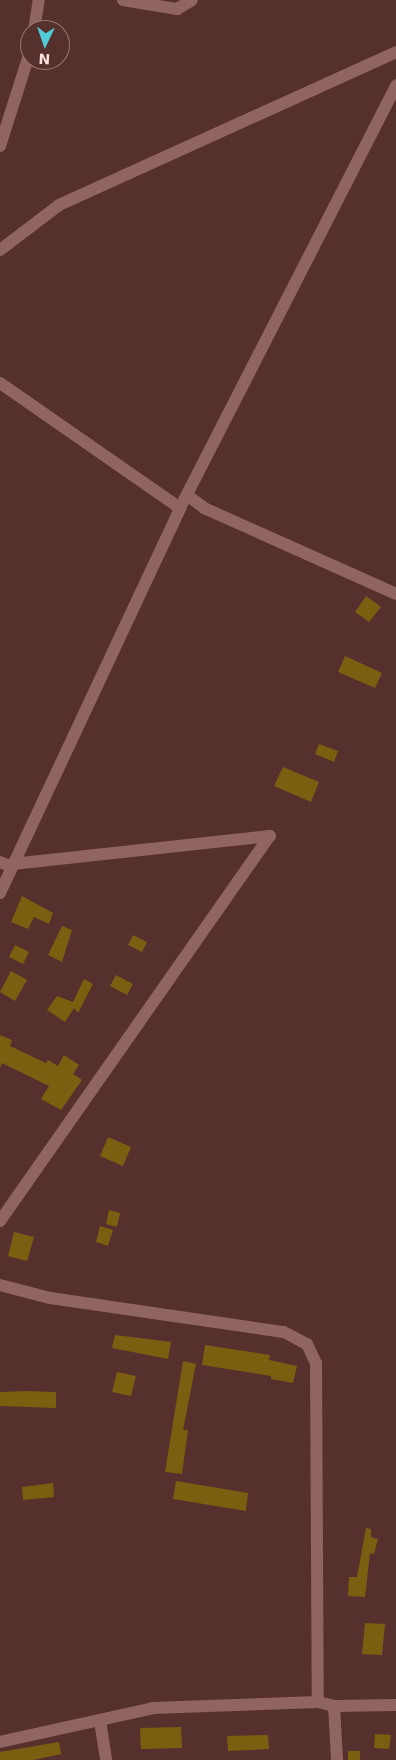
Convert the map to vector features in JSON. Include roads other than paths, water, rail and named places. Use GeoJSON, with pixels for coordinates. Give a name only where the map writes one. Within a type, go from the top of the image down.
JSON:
{"type":"FeatureCollection","features":[{"type":"Feature","properties":{"kind":"street"},"geometry":{"type":"LineString","coordinates":[[36,20],[39,0]]}},
{"type":"Feature","properties":{"kind":"street"},"geometry":{"type":"LineString","coordinates":[[123,0],[177,9],[192,0]]}},
{"type":"Feature","properties":{"kind":"street"},"geometry":{"type":"LineString","coordinates":[[0,250],[59,205],[396,52]]}},
{"type":"Feature","properties":{"kind":"street"},"geometry":{"type":"LineString","coordinates":[[0,146],[24,70]]}},
{"type":"Feature","properties":{"kind":"street"},"geometry":{"type":"LineString","coordinates":[[0,893],[8,864],[186,495],[396,84]]}},
{"type":"Feature","properties":{"kind":"street"},"geometry":{"type":"LineString","coordinates":[[0,383],[180,508]]}},
{"type":"Feature","properties":{"kind":"street"},"geometry":{"type":"LineString","coordinates":[[186,495],[204,508],[396,594]]}},
{"type":"Feature","properties":{"kind":"street"},"geometry":{"type":"LineString","coordinates":[[0,1221],[270,836],[8,864]]}},
{"type":"Feature","properties":{"kind":"street"},"geometry":{"type":"LineString","coordinates":[[0,1285],[50,1298],[284,1332],[307,1344],[316,1363],[318,1702]]}},
{"type":"Feature","properties":{"kind":"street"},"geometry":{"type":"LineString","coordinates":[[0,1742],[100,1721],[126,1713],[194,1705],[318,1702],[334,1706],[396,1705]]}},
{"type":"Feature","properties":{"kind":"street"},"geometry":{"type":"LineString","coordinates":[[334,1706],[337,1760]]}},
{"type":"Feature","properties":{"kind":"street"},"geometry":{"type":"LineString","coordinates":[[100,1721],[106,1760]]}}]}
